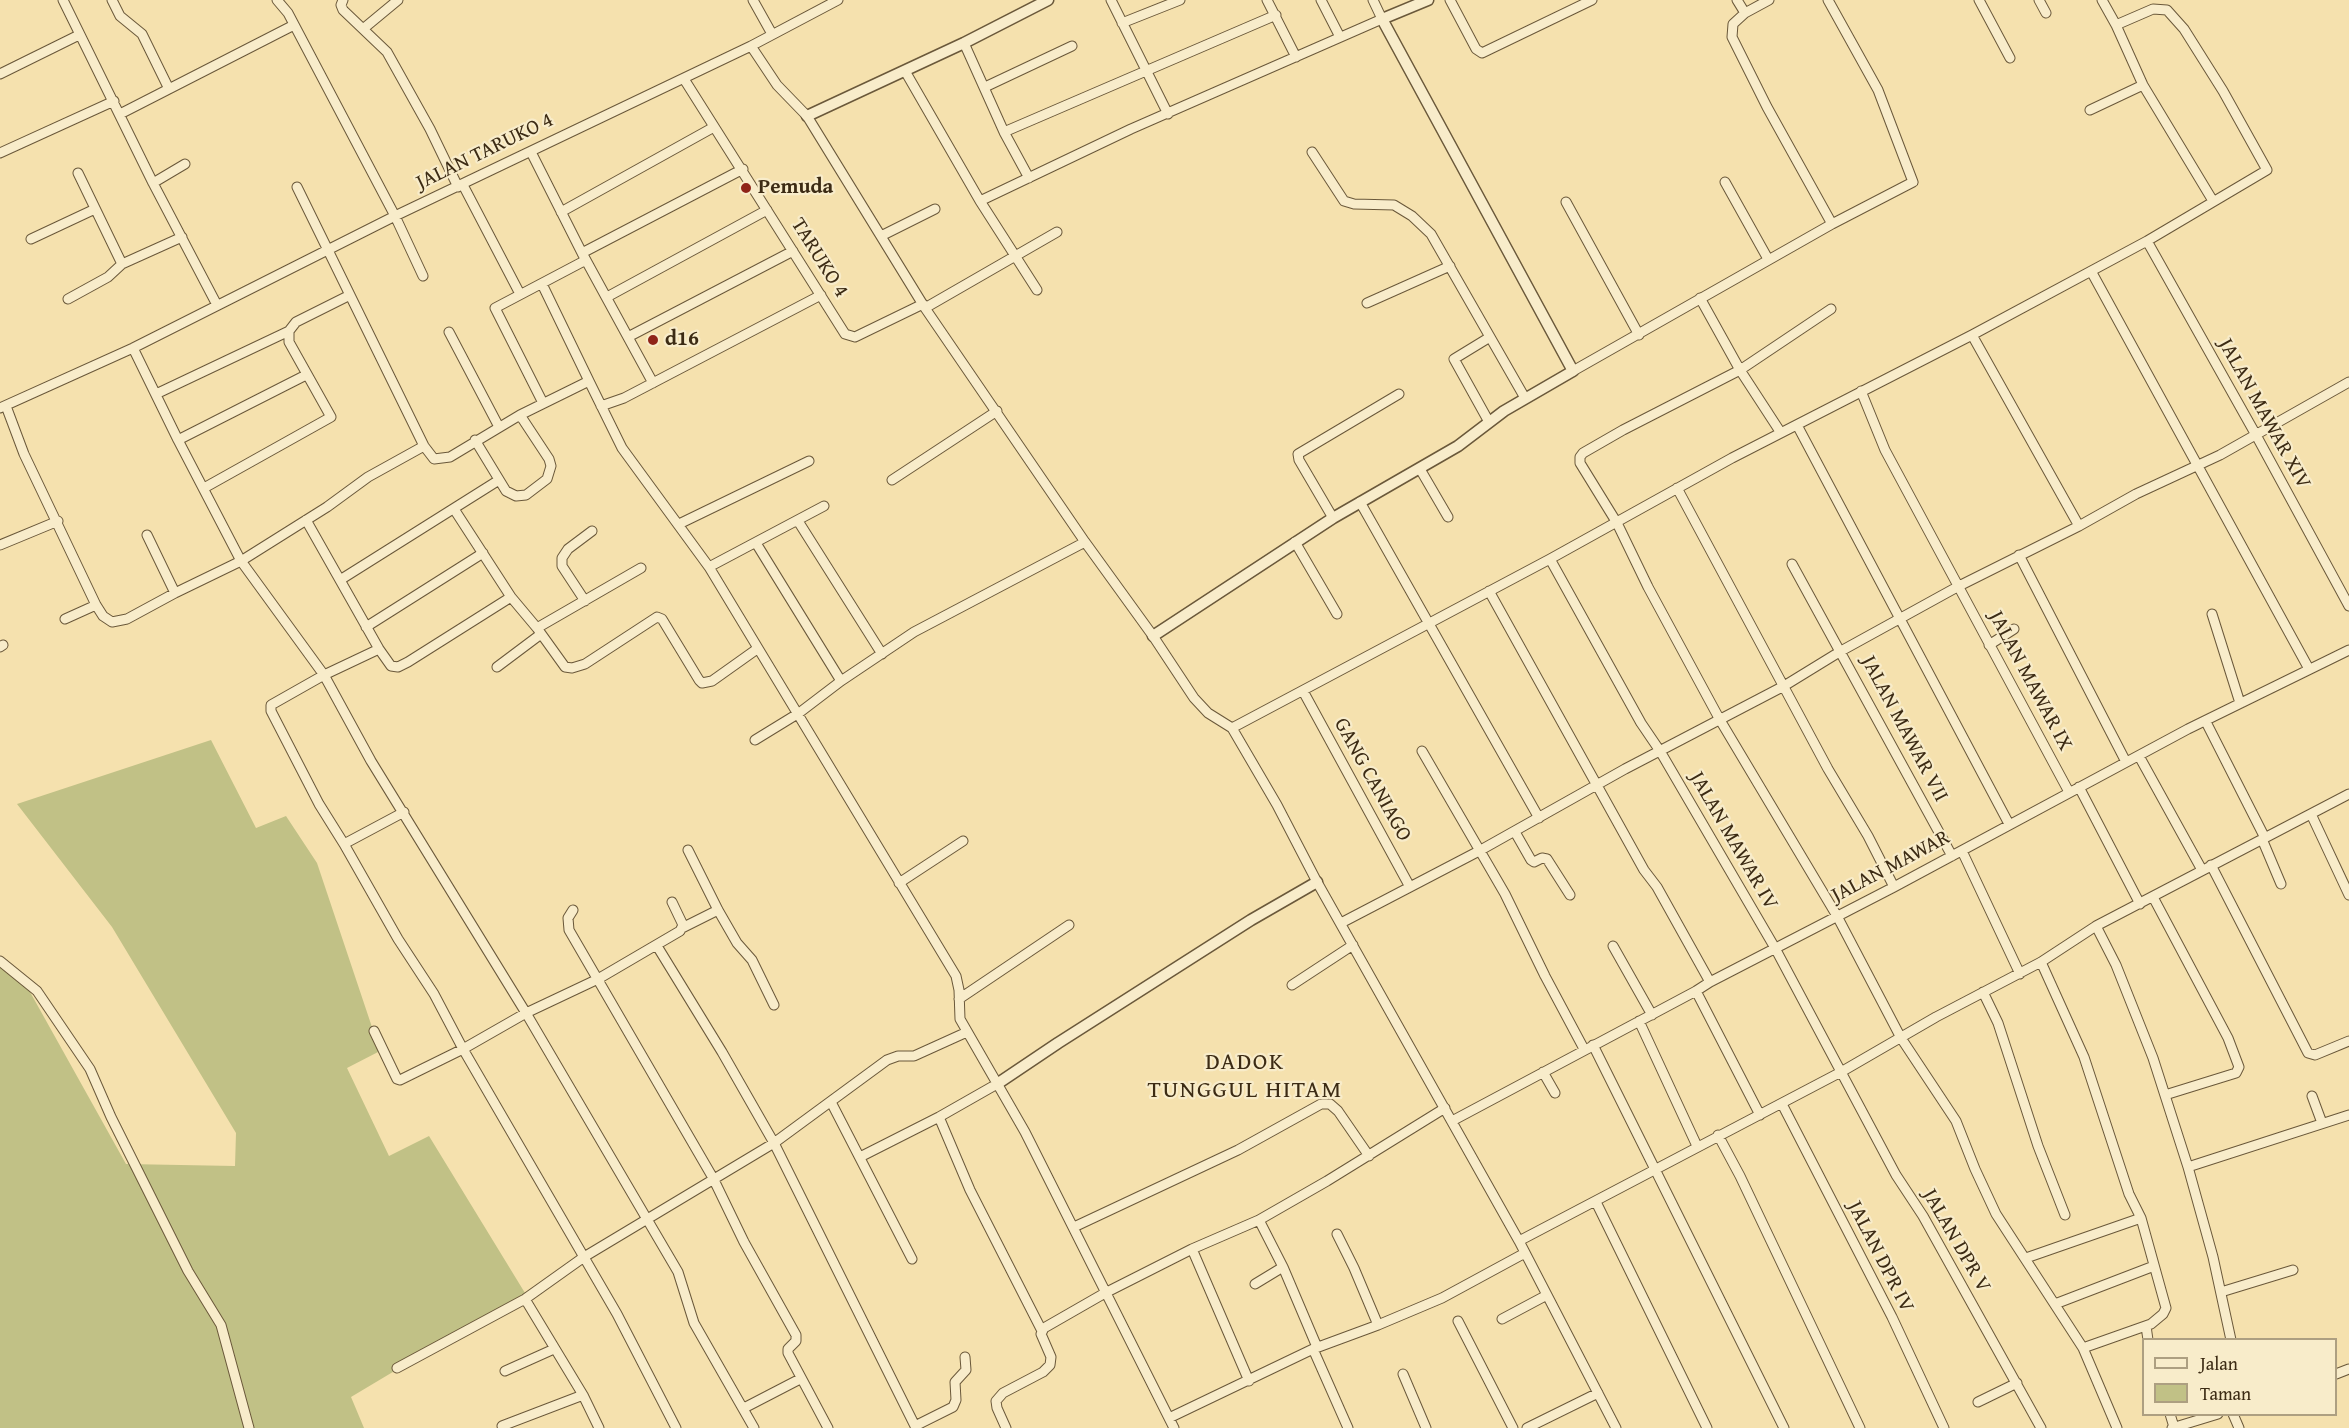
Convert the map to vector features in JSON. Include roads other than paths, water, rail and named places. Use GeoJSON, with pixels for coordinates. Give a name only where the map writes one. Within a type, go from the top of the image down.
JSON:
{"type":"FeatureCollection","features":[{"type":"Feature","properties":{"kind":"street"},"geometry":{"type":"LineString","coordinates":[[63,0],[153,183],[217,304]]}},
{"type":"Feature","properties":{"kind":"street"},"geometry":{"type":"LineString","coordinates":[[112,0],[120,16],[142,34],[169,90]]}},
{"type":"Feature","properties":{"kind":"street"},"geometry":{"type":"LineString","coordinates":[[278,0],[294,25],[395,216],[423,276]]}},
{"type":"Feature","properties":{"kind":"street"},"geometry":{"type":"LineString","coordinates":[[343,0],[341,5],[343,10],[387,52],[404,80],[520,294]]}},
{"type":"Feature","properties":{"kind":"street"},"geometry":{"type":"LineString","coordinates":[[363,29],[398,0]]}},
{"type":"Feature","properties":{"kind":"street"},"geometry":{"type":"LineString","coordinates":[[753,0],[772,34]]}},
{"type":"Feature","properties":{"kind":"street","name":"JALAN TARUKO 4"},"geometry":{"type":"LineString","coordinates":[[3,407],[133,348],[395,216],[751,46],[838,0]]}},
{"type":"Feature","properties":{"kind":"street"},"geometry":{"type":"LineString","coordinates":[[807,116],[964,43],[1048,0]]}},
{"type":"Feature","properties":{"kind":"street"},"geometry":{"type":"LineString","coordinates":[[1111,0],[1168,114]]}},
{"type":"Feature","properties":{"kind":"street"},"geometry":{"type":"LineString","coordinates":[[1122,22],[1180,0]]}},
{"type":"Feature","properties":{"kind":"street"},"geometry":{"type":"LineString","coordinates":[[1267,0],[1296,57]]}},
{"type":"Feature","properties":{"kind":"street"},"geometry":{"type":"LineString","coordinates":[[1322,0],[1340,38]]}},
{"type":"Feature","properties":{"kind":"street"},"geometry":{"type":"LineString","coordinates":[[1373,0],[1573,371]]}},
{"type":"Feature","properties":{"kind":"street"},"geometry":{"type":"LineString","coordinates":[[980,201],[1131,129],[1428,0]]}},
{"type":"Feature","properties":{"kind":"street"},"geometry":{"type":"LineString","coordinates":[[1450,0],[1476,49],[1482,53],[1592,0]]}},
{"type":"Feature","properties":{"kind":"street"},"geometry":{"type":"LineString","coordinates":[[1737,0],[1745,13]]}},
{"type":"Feature","properties":{"kind":"street"},"geometry":{"type":"LineString","coordinates":[[1769,0],[1745,13],[1733,24],[1732,37],[1762,97],[1832,224]]}},
{"type":"Feature","properties":{"kind":"street"},"geometry":{"type":"LineString","coordinates":[[1153,636],[1333,518],[1458,446],[1525,398],[1640,335],[1700,298],[1832,224],[1912,184],[1913,181],[1878,90],[1828,0]]}},
{"type":"Feature","properties":{"kind":"street"},"geometry":{"type":"LineString","coordinates":[[1979,0],[2010,58]]}},
{"type":"Feature","properties":{"kind":"street"},"geometry":{"type":"LineString","coordinates":[[2039,0],[2046,13]]}},
{"type":"Feature","properties":{"kind":"street"},"geometry":{"type":"LineString","coordinates":[[2102,0],[2143,85],[2213,201]]}},
{"type":"Feature","properties":{"kind":"street"},"geometry":{"type":"LineString","coordinates":[[1232,728],[1617,523],[1677,488],[2091,271],[2267,170],[2247,131],[2184,30],[2167,10],[2153,9],[2116,25]]}},
{"type":"Feature","properties":{"kind":"street"},"geometry":{"type":"LineString","coordinates":[[1004,132],[1276,15]]}},
{"type":"Feature","properties":{"kind":"street"},"geometry":{"type":"LineString","coordinates":[[120,114],[294,25]]}},
{"type":"Feature","properties":{"kind":"street"},"geometry":{"type":"LineString","coordinates":[[0,74],[79,35]]}},
{"type":"Feature","properties":{"kind":"street"},"geometry":{"type":"LineString","coordinates":[[964,43],[1004,132],[1029,178]]}},
{"type":"Feature","properties":{"kind":"street"},"geometry":{"type":"LineString","coordinates":[[751,46],[777,84],[807,116],[924,306],[1194,698],[1208,713],[1232,728],[1519,1241],[1616,1428]]}},
{"type":"Feature","properties":{"kind":"street"},"geometry":{"type":"LineString","coordinates":[[985,87],[1072,46]]}},
{"type":"Feature","properties":{"kind":"street"},"geometry":{"type":"LineString","coordinates":[[905,71],[1013,256],[1037,290]]}},
{"type":"Feature","properties":{"kind":"street","name":"TARUKO 4"},"geometry":{"type":"LineString","coordinates":[[684,79],[845,334],[855,337],[924,306]]}},
{"type":"Feature","properties":{"kind":"street"},"geometry":{"type":"LineString","coordinates":[[2090,110],[2143,85]]}},
{"type":"Feature","properties":{"kind":"street"},"geometry":{"type":"LineString","coordinates":[[0,153],[114,101]]}},
{"type":"Feature","properties":{"kind":"street"},"geometry":{"type":"LineString","coordinates":[[561,212],[714,127]]}},
{"type":"Feature","properties":{"kind":"street"},"geometry":{"type":"LineString","coordinates":[[531,152],[652,383]]}},
{"type":"Feature","properties":{"kind":"street"},"geometry":{"type":"LineString","coordinates":[[1312,152],[1344,201],[1354,204],[1387,204],[1404,210],[1431,234],[1525,398]]}},
{"type":"Feature","properties":{"kind":"street"},"geometry":{"type":"LineString","coordinates":[[153,183],[185,164]]}},
{"type":"Feature","properties":{"kind":"street"},"geometry":{"type":"LineString","coordinates":[[543,403],[495,308],[542,284],[584,257],[742,169]]}},
{"type":"Feature","properties":{"kind":"street"},"geometry":{"type":"LineString","coordinates":[[78,173],[122,264]]}},
{"type":"Feature","properties":{"kind":"street"},"geometry":{"type":"LineString","coordinates":[[1725,182],[1768,260]]}},
{"type":"Feature","properties":{"kind":"street"},"geometry":{"type":"LineString","coordinates":[[297,187],[431,458],[439,460],[450,457],[520,415],[589,381]]}},
{"type":"Feature","properties":{"kind":"street"},"geometry":{"type":"LineString","coordinates":[[1566,202],[1640,335]]}},
{"type":"Feature","properties":{"kind":"street"},"geometry":{"type":"LineString","coordinates":[[31,239],[95,209]]}},
{"type":"Feature","properties":{"kind":"street"},"geometry":{"type":"LineString","coordinates":[[881,236],[935,209]]}},
{"type":"Feature","properties":{"kind":"street"},"geometry":{"type":"LineString","coordinates":[[607,297],[767,210]]}},
{"type":"Feature","properties":{"kind":"street"},"geometry":{"type":"LineString","coordinates":[[924,306],[1057,232]]}},
{"type":"Feature","properties":{"kind":"street"},"geometry":{"type":"LineString","coordinates":[[68,299],[108,277],[122,264],[182,237]]}},
{"type":"Feature","properties":{"kind":"street","name":"JALAN MAWAR XIV"},"geometry":{"type":"LineString","coordinates":[[2146,241],[2256,435],[2349,606]]}},
{"type":"Feature","properties":{"kind":"street"},"geometry":{"type":"LineString","coordinates":[[628,337],[793,251]]}},
{"type":"Feature","properties":{"kind":"street"},"geometry":{"type":"LineString","coordinates":[[1367,303],[1450,266]]}},
{"type":"Feature","properties":{"kind":"street"},"geometry":{"type":"LineString","coordinates":[[2091,271],[2309,669]]}},
{"type":"Feature","properties":{"kind":"street"},"geometry":{"type":"LineString","coordinates":[[542,284],[622,448],[709,567],[956,976],[958,1013],[967,1032],[998,1084],[1074,1227],[1174,1428]]}},
{"type":"Feature","properties":{"kind":"street"},"geometry":{"type":"LineString","coordinates":[[156,394],[288,331],[296,322],[350,295]]}},
{"type":"Feature","properties":{"kind":"street"},"geometry":{"type":"LineString","coordinates":[[601,406],[624,398],[821,295]]}},
{"type":"Feature","properties":{"kind":"street"},"geometry":{"type":"LineString","coordinates":[[1700,298],[1740,370],[1781,434]]}},
{"type":"Feature","properties":{"kind":"street"},"geometry":{"type":"LineString","coordinates":[[1831,309],[1740,370],[1583,453],[1580,457],[1581,465],[1617,523],[1648,587],[1720,720],[1837,916],[1901,1038],[1956,1121],[1996,1214],[2083,1348],[2117,1428]]}},
{"type":"Feature","properties":{"kind":"street"},"geometry":{"type":"LineString","coordinates":[[204,488],[332,417],[289,342],[288,331]]}},
{"type":"Feature","properties":{"kind":"street"},"geometry":{"type":"LineString","coordinates":[[449,332],[499,427]]}},
{"type":"Feature","properties":{"kind":"street"},"geometry":{"type":"LineString","coordinates":[[1972,335],[2079,526]]}},
{"type":"Feature","properties":{"kind":"street"},"geometry":{"type":"LineString","coordinates":[[1490,337],[1454,359],[1490,422]]}},
{"type":"Feature","properties":{"kind":"street"},"geometry":{"type":"LineString","coordinates":[[133,348],[241,561],[324,675],[371,761],[526,1013],[648,1219],[678,1272],[694,1323],[754,1428]]}},
{"type":"Feature","properties":{"kind":"street"},"geometry":{"type":"LineString","coordinates":[[178,440],[306,375]]}},
{"type":"Feature","properties":{"kind":"street"},"geometry":{"type":"LineString","coordinates":[[1341,923],[1784,686],[1841,651],[1959,586],[2256,435],[2349,382]]}},
{"type":"Feature","properties":{"kind":"street","name":"JALAN MAWAR IX"},"geometry":{"type":"LineString","coordinates":[[1861,392],[1885,450],[2069,792]]}},
{"type":"Feature","properties":{"kind":"street"},"geometry":{"type":"LineString","coordinates":[[1333,518],[1299,460],[1298,454],[1399,394]]}},
{"type":"Feature","properties":{"kind":"street"},"geometry":{"type":"LineString","coordinates":[[3,407],[96,605],[107,620],[116,622],[127,620],[175,593],[241,561],[368,477],[424,446]]}},
{"type":"Feature","properties":{"kind":"street"},"geometry":{"type":"LineString","coordinates":[[892,480],[997,411]]}},
{"type":"Feature","properties":{"kind":"street"},"geometry":{"type":"LineString","coordinates":[[475,440],[499,480],[512,495],[523,497],[547,478],[551,470],[549,459],[520,415]]}},
{"type":"Feature","properties":{"kind":"street"},"geometry":{"type":"LineString","coordinates":[[1797,425],[2009,824]]}},
{"type":"Feature","properties":{"kind":"street"},"geometry":{"type":"LineString","coordinates":[[679,524],[809,461]]}},
{"type":"Feature","properties":{"kind":"street"},"geometry":{"type":"LineString","coordinates":[[1420,469],[1448,517]]}},
{"type":"Feature","properties":{"kind":"street"},"geometry":{"type":"LineString","coordinates":[[340,580],[499,480]]}},
{"type":"Feature","properties":{"kind":"street"},"geometry":{"type":"LineString","coordinates":[[1677,488],[1894,887]]}},
{"type":"Feature","properties":{"kind":"street"},"geometry":{"type":"LineString","coordinates":[[1360,502],[1539,818]]}},
{"type":"Feature","properties":{"kind":"street"},"geometry":{"type":"LineString","coordinates":[[709,567],[825,506]]}},
{"type":"Feature","properties":{"kind":"street"},"geometry":{"type":"LineString","coordinates":[[454,509],[511,597],[539,631],[562,665],[568,668],[585,664],[659,617],[702,683],[712,681],[757,649]]}},
{"type":"Feature","properties":{"kind":"street"},"geometry":{"type":"LineString","coordinates":[[306,520],[389,664],[398,667],[511,597]]}},
{"type":"Feature","properties":{"kind":"street"},"geometry":{"type":"LineString","coordinates":[[0,545],[58,521]]}},
{"type":"Feature","properties":{"kind":"street"},"geometry":{"type":"LineString","coordinates":[[798,521],[882,654]]}},
{"type":"Feature","properties":{"kind":"street"},"geometry":{"type":"LineString","coordinates":[[585,601],[561,562],[568,549],[592,531]]}},
{"type":"Feature","properties":{"kind":"street"},"geometry":{"type":"LineString","coordinates":[[147,535],[175,593]]}},
{"type":"Feature","properties":{"kind":"street"},"geometry":{"type":"LineString","coordinates":[[754,740],[799,713],[841,681],[936,620],[1085,542]]}},
{"type":"Feature","properties":{"kind":"street"},"geometry":{"type":"LineString","coordinates":[[1295,542],[1336,614]]}},
{"type":"Feature","properties":{"kind":"street"},"geometry":{"type":"LineString","coordinates":[[756,543],[841,681]]}},
{"type":"Feature","properties":{"kind":"street"},"geometry":{"type":"LineString","coordinates":[[366,627],[483,553]]}},
{"type":"Feature","properties":{"kind":"street"},"geometry":{"type":"LineString","coordinates":[[2019,555],[2126,762]]}},
{"type":"Feature","properties":{"kind":"street","name":"JALAN MAWAR IV"},"geometry":{"type":"LineString","coordinates":[[1550,559],[1641,723],[1660,751],[1775,948],[1841,1072]]}},
{"type":"Feature","properties":{"kind":"street","name":"JALAN MAWAR VII"},"geometry":{"type":"LineString","coordinates":[[1792,564],[1952,856]]}},
{"type":"Feature","properties":{"kind":"street"},"geometry":{"type":"LineString","coordinates":[[497,667],[539,631],[641,568]]}},
{"type":"Feature","properties":{"kind":"street"},"geometry":{"type":"LineString","coordinates":[[1489,591],[1644,870],[1657,887],[1710,982]]}},
{"type":"Feature","properties":{"kind":"street"},"geometry":{"type":"LineString","coordinates":[[65,619],[96,605]]}},
{"type":"Feature","properties":{"kind":"street"},"geometry":{"type":"LineString","coordinates":[[2212,614],[2240,703]]}},
{"type":"Feature","properties":{"kind":"street"},"geometry":{"type":"LineString","coordinates":[[1989,645],[2014,629]]}},
{"type":"Feature","properties":{"kind":"street"},"geometry":{"type":"LineString","coordinates":[[379,649],[273,702],[271,711],[319,804],[398,939],[434,994],[463,1049],[617,1314],[676,1428]]}},
{"type":"Feature","properties":{"kind":"street","name":"JALAN MAWAR"},"geometry":{"type":"LineString","coordinates":[[1452,1121],[2126,762],[2349,650]]}},
{"type":"Feature","properties":{"kind":"street","name":"GANG CANIAGO"},"geometry":{"type":"LineString","coordinates":[[1303,691],[1410,887]]}},
{"type":"Feature","properties":{"kind":"street"},"geometry":{"type":"LineString","coordinates":[[2206,722],[2263,839],[2281,884]]}},
{"type":"Feature","properties":{"kind":"street"},"geometry":{"type":"LineString","coordinates":[[1422,751],[1505,894],[1656,1168],[1784,1428]]}},
{"type":"Feature","properties":{"kind":"street"},"geometry":{"type":"LineString","coordinates":[[2139,756],[2207,868],[2308,1053],[2315,1055],[2349,1041]]}},
{"type":"Feature","properties":{"kind":"street"},"geometry":{"type":"LineString","coordinates":[[2079,787],[2140,904]]}},
{"type":"Feature","properties":{"kind":"street"},"geometry":{"type":"LineString","coordinates":[[1519,1241],[1596,1202],[1697,1146],[1782,1104],[1936,1017],[2020,974],[2096,926],[2349,794]]}},
{"type":"Feature","properties":{"kind":"street"},"geometry":{"type":"LineString","coordinates":[[344,844],[404,812]]}},
{"type":"Feature","properties":{"kind":"street"},"geometry":{"type":"LineString","coordinates":[[2311,814],[2349,895]]}},
{"type":"Feature","properties":{"kind":"street"},"geometry":{"type":"LineString","coordinates":[[1515,831],[1531,860],[1534,862],[1542,858],[1547,859],[1570,895]]}},
{"type":"Feature","properties":{"kind":"street"},"geometry":{"type":"LineString","coordinates":[[899,883],[963,841]]}},
{"type":"Feature","properties":{"kind":"street"},"geometry":{"type":"LineString","coordinates":[[688,850],[718,910],[737,943],[752,960],[774,1005]]}},
{"type":"Feature","properties":{"kind":"street"},"geometry":{"type":"LineString","coordinates":[[1962,851],[2020,974]]}},
{"type":"Feature","properties":{"kind":"street"},"geometry":{"type":"LineString","coordinates":[[860,1157],[998,1084],[1241,926],[1317,882]]}},
{"type":"Feature","properties":{"kind":"street"},"geometry":{"type":"LineString","coordinates":[[2153,897],[2228,1038],[2239,1067],[2236,1073],[2165,1095]]}},
{"type":"Feature","properties":{"kind":"street"},"geometry":{"type":"LineString","coordinates":[[672,902],[682,928]]}},
{"type":"Feature","properties":{"kind":"street"},"geometry":{"type":"LineString","coordinates":[[573,910],[568,918],[568,927],[713,1178],[744,1242],[796,1335],[796,1341],[788,1349],[788,1353],[828,1428]]}},
{"type":"Feature","properties":{"kind":"street"},"geometry":{"type":"LineString","coordinates":[[374,1031],[397,1079],[411,1075],[526,1013],[598,979],[657,946],[682,928],[718,910]]}},
{"type":"Feature","properties":{"kind":"street"},"geometry":{"type":"LineString","coordinates":[[959,999],[1069,925]]}},
{"type":"Feature","properties":{"kind":"street"},"geometry":{"type":"LineString","coordinates":[[2096,926],[2116,965],[2136,1013],[2165,1095],[2213,1257],[2231,1338]]}},
{"type":"Feature","properties":{"kind":"street"},"geometry":{"type":"LineString","coordinates":[[1292,985],[1353,945]]}},
{"type":"Feature","properties":{"kind":"street"},"geometry":{"type":"LineString","coordinates":[[657,946],[774,1143],[915,1427],[953,1407],[956,1400],[955,1382],[966,1370],[965,1357]]}},
{"type":"Feature","properties":{"kind":"street"},"geometry":{"type":"LineString","coordinates":[[1613,946],[1652,1015]]}},
{"type":"Feature","properties":{"kind":"street"},"geometry":{"type":"LineString","coordinates":[[0,962],[37,991],[90,1069],[188,1271],[221,1325],[249,1428]]}},
{"type":"Feature","properties":{"kind":"street"},"geometry":{"type":"LineString","coordinates":[[2041,962],[2084,1057],[2129,1194],[2141,1218],[2166,1308],[2156,1321],[2146,1326],[2083,1348]]}},
{"type":"Feature","properties":{"kind":"street"},"geometry":{"type":"LineString","coordinates":[[1696,991],[1760,1115]]}},
{"type":"Feature","properties":{"kind":"street"},"geometry":{"type":"LineString","coordinates":[[1983,992],[1998,1023],[2038,1146],[2065,1215]]}},
{"type":"Feature","properties":{"kind":"street"},"geometry":{"type":"LineString","coordinates":[[1639,1021],[1697,1146]]}},
{"type":"Feature","properties":{"kind":"street"},"geometry":{"type":"LineString","coordinates":[[397,1368],[525,1299],[584,1257],[774,1143],[887,1060],[898,1056],[914,1056],[967,1032]]}},
{"type":"Feature","properties":{"kind":"street"},"geometry":{"type":"LineString","coordinates":[[1543,1072],[1555,1093]]}},
{"type":"Feature","properties":{"kind":"street","name":"JALAN DPR V"},"geometry":{"type":"LineString","coordinates":[[1841,1072],[1896,1175],[1923,1216],[2041,1428]]}},
{"type":"Feature","properties":{"kind":"street"},"geometry":{"type":"LineString","coordinates":[[2312,1096],[2322,1123]]}},
{"type":"Feature","properties":{"kind":"street"},"geometry":{"type":"LineString","coordinates":[[831,1102],[912,1259]]}},
{"type":"Feature","properties":{"kind":"street"},"geometry":{"type":"LineString","coordinates":[[1074,1227],[1238,1150],[1322,1104],[1330,1104],[1338,1111],[1369,1156]]}},
{"type":"Feature","properties":{"kind":"street","name":"JALAN DPR IV"},"geometry":{"type":"LineString","coordinates":[[1782,1104],[1892,1317],[1944,1428]]}},
{"type":"Feature","properties":{"kind":"street"},"geometry":{"type":"LineString","coordinates":[[1042,1331],[1050,1324],[1105,1293],[1192,1249],[1259,1220],[1369,1156],[1445,1108]]}},
{"type":"Feature","properties":{"kind":"street"},"geometry":{"type":"LineString","coordinates":[[2188,1167],[2349,1115]]}},
{"type":"Feature","properties":{"kind":"street"},"geometry":{"type":"LineString","coordinates":[[939,1117],[970,1190],[1042,1331],[1051,1362],[1047,1370],[1003,1393],[997,1399],[997,1408],[1006,1428]]}},
{"type":"Feature","properties":{"kind":"street"},"geometry":{"type":"LineString","coordinates":[[1718,1136],[1740,1176],[1860,1428]]}},
{"type":"Feature","properties":{"kind":"street"},"geometry":{"type":"LineString","coordinates":[[1596,1202],[1707,1428]]}},
{"type":"Feature","properties":{"kind":"street"},"geometry":{"type":"LineString","coordinates":[[2026,1258],[2141,1218]]}},
{"type":"Feature","properties":{"kind":"street"},"geometry":{"type":"LineString","coordinates":[[1259,1220],[1283,1267],[1348,1428]]}},
{"type":"Feature","properties":{"kind":"street"},"geometry":{"type":"LineString","coordinates":[[1337,1234],[1378,1325]]}},
{"type":"Feature","properties":{"kind":"street"},"geometry":{"type":"LineString","coordinates":[[1192,1249],[1249,1381]]}},
{"type":"Feature","properties":{"kind":"street"},"geometry":{"type":"LineString","coordinates":[[1169,1418],[1315,1348],[1442,1298],[1525,1253]]}},
{"type":"Feature","properties":{"kind":"street"},"geometry":{"type":"LineString","coordinates":[[2055,1304],[2154,1266]]}},
{"type":"Feature","properties":{"kind":"street"},"geometry":{"type":"LineString","coordinates":[[1255,1284],[1283,1267]]}},
{"type":"Feature","properties":{"kind":"street"},"geometry":{"type":"LineString","coordinates":[[2221,1292],[2293,1270]]}},
{"type":"Feature","properties":{"kind":"street"},"geometry":{"type":"LineString","coordinates":[[1502,1319],[1547,1295]]}},
{"type":"Feature","properties":{"kind":"street"},"geometry":{"type":"LineString","coordinates":[[525,1299],[583,1395],[599,1428]]}},
{"type":"Feature","properties":{"kind":"street"},"geometry":{"type":"LineString","coordinates":[[1458,1321],[1513,1428]]}},
{"type":"Feature","properties":{"kind":"street"},"geometry":{"type":"LineString","coordinates":[[2146,1326],[2148,1338]]}},
{"type":"Feature","properties":{"kind":"street"},"geometry":{"type":"LineString","coordinates":[[505,1371],[554,1349]]}},
{"type":"Feature","properties":{"kind":"street"},"geometry":{"type":"LineString","coordinates":[[1403,1374],[1426,1428]]}},
{"type":"Feature","properties":{"kind":"street"},"geometry":{"type":"LineString","coordinates":[[744,1408],[800,1379]]}},
{"type":"Feature","properties":{"kind":"street"},"geometry":{"type":"LineString","coordinates":[[1978,1402],[2017,1383]]}},
{"type":"Feature","properties":{"kind":"street"},"geometry":{"type":"LineString","coordinates":[[1527,1428],[1598,1393]]}},
{"type":"Feature","properties":{"kind":"street"},"geometry":{"type":"LineString","coordinates":[[502,1426],[583,1395]]}},
{"type":"Feature","properties":{"kind":"street"},"geometry":{"type":"LineString","coordinates":[[2173,1428],[2212,1416]]}},
{"type":"Feature","properties":{"kind":"place","name":"Pemuda"},"geometry":{"type":"Point","coordinates":[746,188]}},
{"type":"Feature","properties":{"kind":"place","name":"d16"},"geometry":{"type":"Point","coordinates":[653,340]}},
{"type":"Feature","properties":{"kind":"district","name":"DADOK TUNGGUL HITAM"},"geometry":{"type":"Point","coordinates":[1245,1077]}}]}
